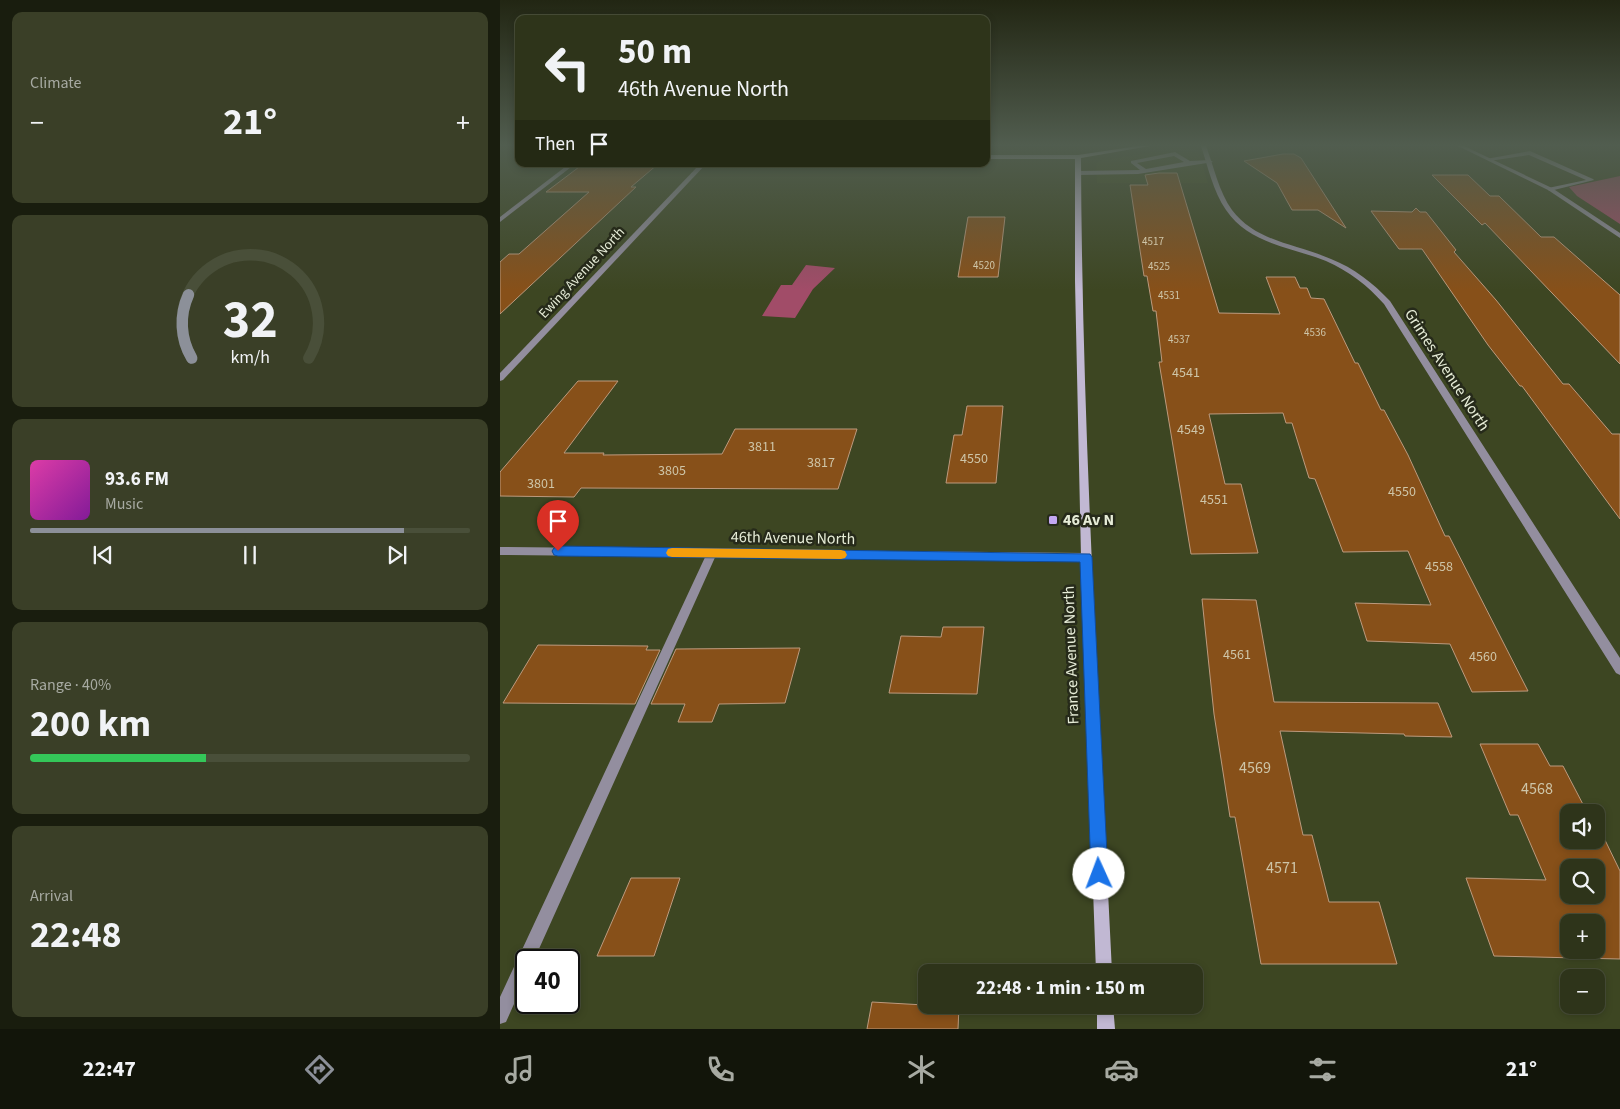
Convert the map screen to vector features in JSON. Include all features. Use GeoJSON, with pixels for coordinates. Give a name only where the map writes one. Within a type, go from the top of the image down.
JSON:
{"type":"FeatureCollection","features":[{"type":"Feature","properties":{"kind":"street"},"geometry":{"type":"LineString","coordinates":[[500,220],[533,194]]}},
{"type":"Feature","properties":{"kind":"street","name":"Ewing Avenue North"},"geometry":{"type":"LineString","coordinates":[[500,378],[675,194]]}},
{"type":"Feature","properties":{"kind":"street","name":"France Avenue North"},"geometry":{"type":"LineString","coordinates":[[1078,194],[1078,281],[1086,557],[1104,964]]}},
{"type":"Feature","properties":{"kind":"street","name":"Grimes Avenue North"},"geometry":{"type":"LineString","coordinates":[[1222,194],[1228,209],[1237,220],[1253,232],[1274,242],[1327,259],[1352,271],[1373,286],[1387,303],[1620,669]]}},
{"type":"Feature","properties":{"kind":"street"},"geometry":{"type":"LineString","coordinates":[[1557,194],[1620,236]]}},
{"type":"Feature","properties":{"kind":"street","name":"46th Avenue North"},"geometry":{"type":"LineString","coordinates":[[500,551],[1086,557]]}},
{"type":"Feature","properties":{"kind":"street"},"geometry":{"type":"LineString","coordinates":[[500,1016],[712,553]]}},
{"type":"Feature","properties":{"kind":"street"},"geometry":{"type":"LineString","coordinates":[[1105,1014],[1106,1029]]}},
{"type":"Feature","properties":{"kind":"shaded area"},"geometry":{"type":"Polygon","coordinates":[[[1575,194],[1620,194],[1620,224],[1575,194]]]}},
{"type":"Feature","properties":{"kind":"shaded area"},"geometry":{"type":"Polygon","coordinates":[[[806,265],[835,268],[813,289],[795,318],[762,316],[781,285],[792,285],[806,265]]]}},
{"type":"Feature","properties":{"kind":"building"},"geometry":{"type":"Polygon","coordinates":[[[587,194],[628,194],[500,314],[500,262],[509,254],[519,254],[587,194]]]}},
{"type":"Feature","properties":{"kind":"building"},"geometry":{"type":"Polygon","coordinates":[[[1131,194],[1183,194],[1219,313],[1280,314],[1266,277],[1295,277],[1300,288],[1307,288],[1311,298],[1324,299],[1355,363],[1358,363],[1381,410],[1384,410],[1408,455],[1445,536],[1449,536],[1528,691],[1472,692],[1450,644],[1367,641],[1355,603],[1431,605],[1408,551],[1343,552],[1315,479],[1309,478],[1292,423],[1286,423],[1283,413],[1209,414],[1225,484],[1241,484],[1258,553],[1191,554],[1159,362],[1162,362],[1156,311],[1153,311],[1147,276],[1144,276],[1131,194]]]}},
{"type":"Feature","properties":{"kind":"building"},"geometry":{"type":"Polygon","coordinates":[[[1283,194],[1324,194],[1346,228],[1318,210],[1292,210],[1283,194]]]}},
{"type":"Feature","properties":{"kind":"building"},"geometry":{"type":"Polygon","coordinates":[[[1451,194],[1488,194],[1490,196],[1499,196],[1541,237],[1554,237],[1620,295],[1620,364],[1485,223],[1482,225],[1451,194]]]}},
{"type":"Feature","properties":{"kind":"building"},"geometry":{"type":"Polygon","coordinates":[[[1416,208],[1420,212],[1426,212],[1456,250],[1454,252],[1496,300],[1563,384],[1569,384],[1612,434],[1620,434],[1620,519],[1522,386],[1520,386],[1488,345],[1422,249],[1399,249],[1371,211],[1412,212],[1416,208]]]}},
{"type":"Feature","properties":{"kind":"building"},"geometry":{"type":"Polygon","coordinates":[[[968,217],[1005,217],[998,277],[958,277],[968,217]]]}},
{"type":"Feature","properties":{"kind":"building"},"geometry":{"type":"Polygon","coordinates":[[[578,381],[618,381],[564,453],[604,453],[603,455],[722,454],[735,429],[857,429],[838,489],[581,488],[574,497],[500,496],[500,472],[578,381]]]}},
{"type":"Feature","properties":{"kind":"building"},"geometry":{"type":"Polygon","coordinates":[[[967,406],[1003,406],[996,483],[946,483],[954,435],[962,435],[967,406]]]}},
{"type":"Feature","properties":{"kind":"building"},"geometry":{"type":"Polygon","coordinates":[[[1202,599],[1256,600],[1274,702],[1438,703],[1452,737],[1280,731],[1303,835],[1312,835],[1329,902],[1379,902],[1397,964],[1261,964],[1235,817],[1230,817],[1214,714],[1202,599]]]}},
{"type":"Feature","properties":{"kind":"building"},"geometry":{"type":"Polygon","coordinates":[[[943,627],[984,627],[977,694],[889,693],[901,636],[941,637],[943,627]]]}},
{"type":"Feature","properties":{"kind":"building"},"geometry":{"type":"Polygon","coordinates":[[[538,645],[648,646],[646,650],[660,650],[635,704],[503,703],[538,645]]]}},
{"type":"Feature","properties":{"kind":"building"},"geometry":{"type":"Polygon","coordinates":[[[800,648],[785,703],[719,704],[712,722],[678,722],[685,704],[651,704],[676,649],[800,648]]]}},
{"type":"Feature","properties":{"kind":"building"},"geometry":{"type":"Polygon","coordinates":[[[1480,744],[1538,744],[1550,766],[1563,766],[1583,804],[1560,804],[1560,849],[1605,849],[1605,840],[1620,871],[1620,959],[1605,959],[1605,914],[1560,914],[1560,958],[1494,956],[1466,878],[1546,880],[1518,815],[1510,815],[1480,744]]]}},
{"type":"Feature","properties":{"kind":"building"},"geometry":{"type":"Polygon","coordinates":[[[631,878],[680,878],[654,956],[597,956],[631,878]]]}},
{"type":"Feature","properties":{"kind":"building"},"geometry":{"type":"Polygon","coordinates":[[[872,1002],[918,1005],[918,1014],[959,1014],[958,1029],[867,1029],[872,1002]]]}},
{"type":"Feature","properties":{"kind":"slow traffic"},"geometry":{"type":"LineString","coordinates":[[672,553],[841,555]]}},
{"type":"Feature","properties":{"kind":"place","name":"46 Av N"},"geometry":{"type":"Point","coordinates":[1053,520]}},
{"type":"Feature","properties":{"kind":"route"},"geometry":{"type":"LineString","coordinates":[[558,551],[1086,557],[1099,874]]}}]}
